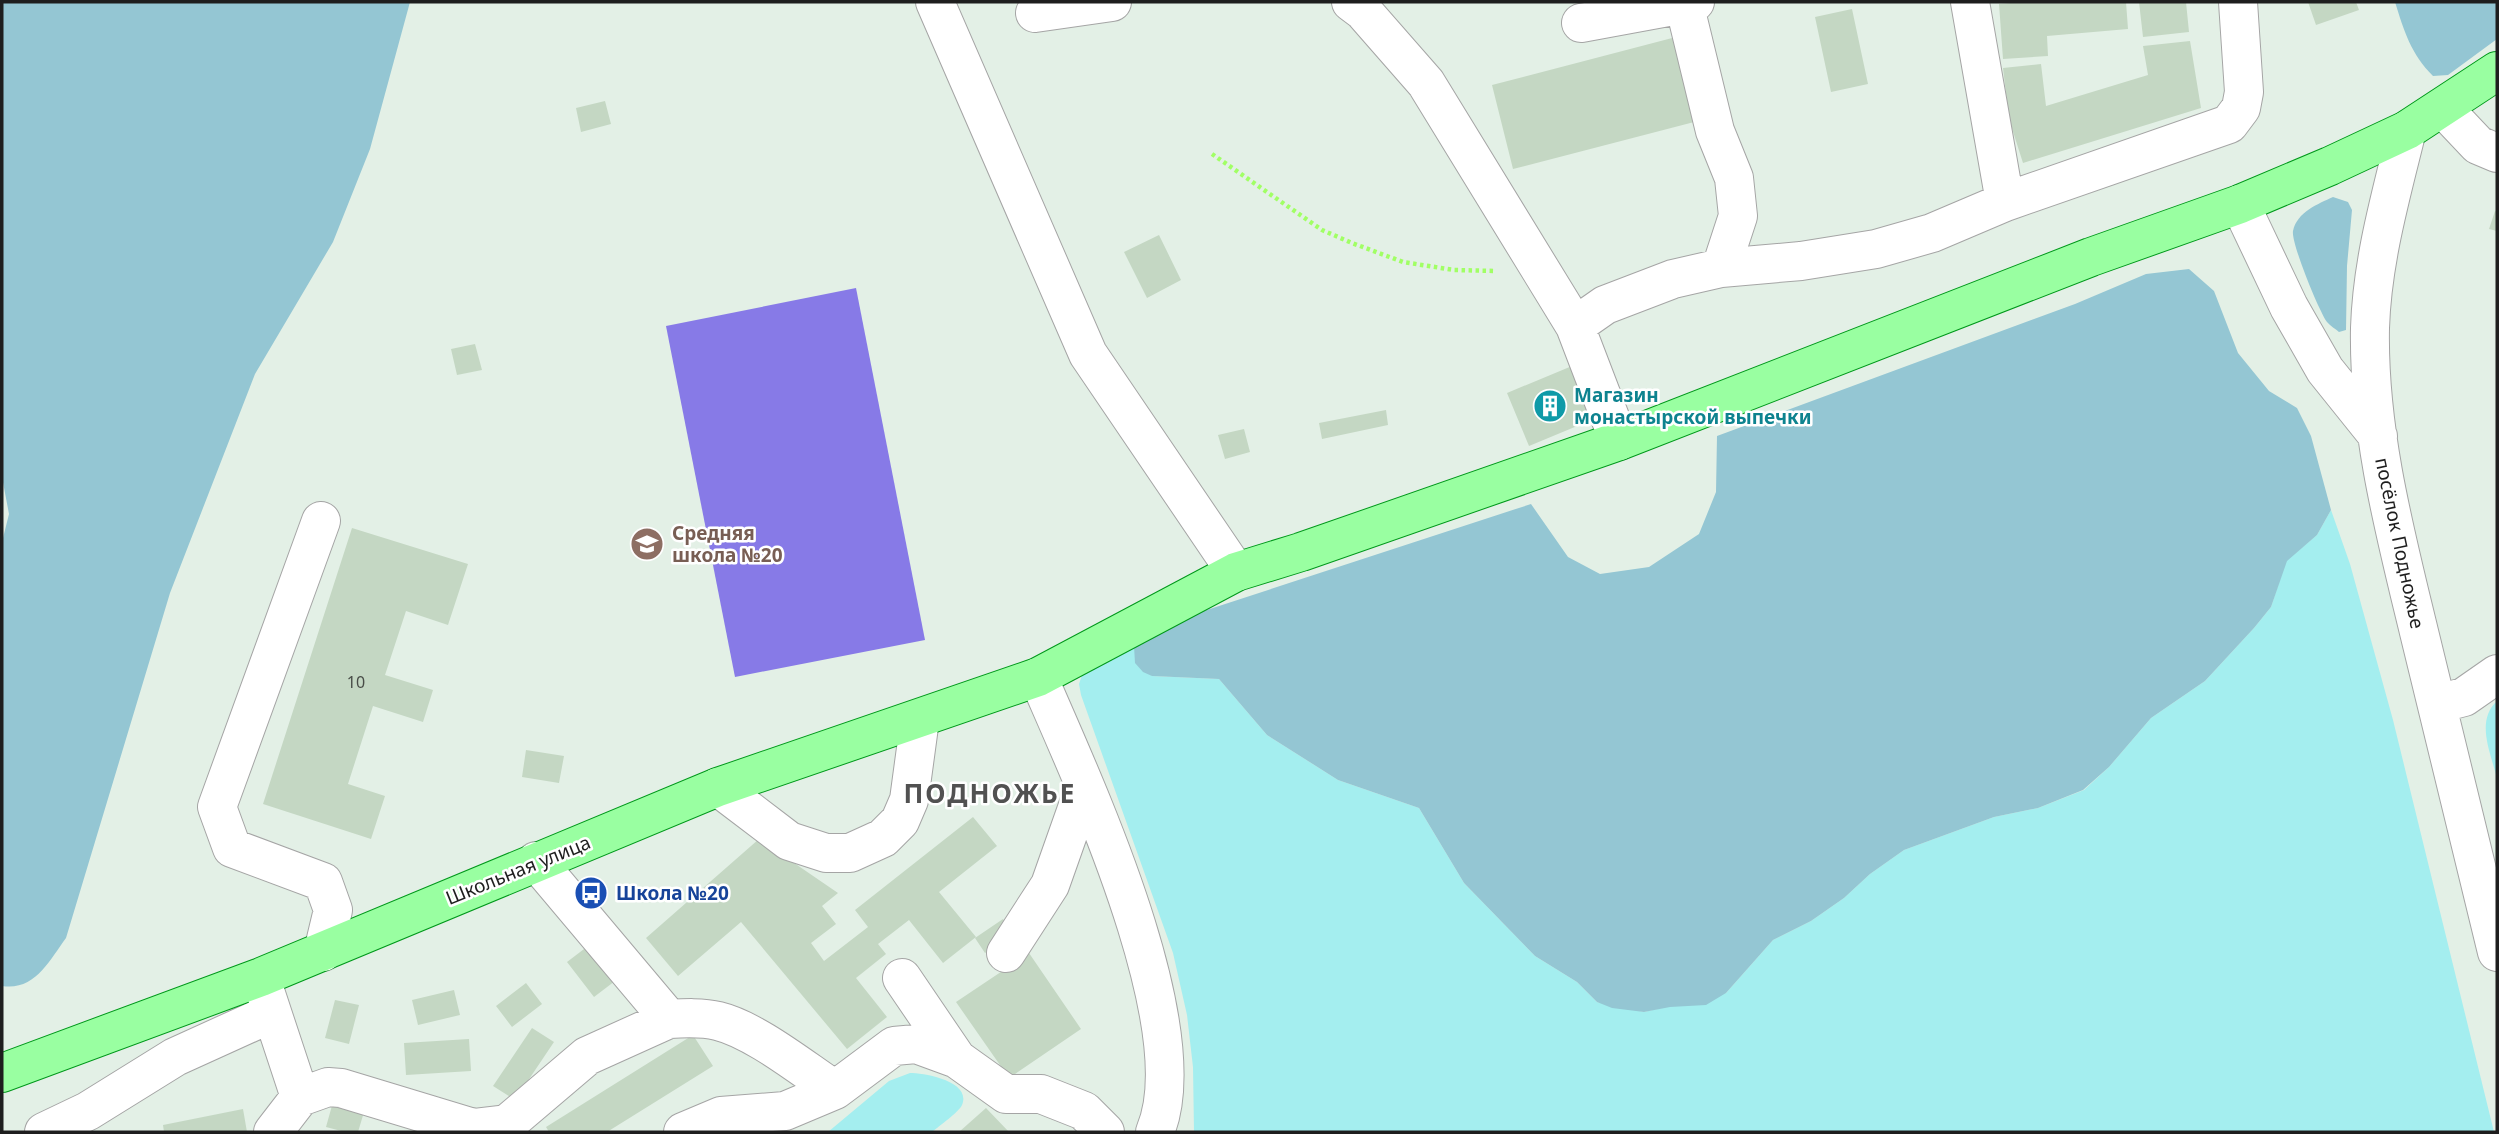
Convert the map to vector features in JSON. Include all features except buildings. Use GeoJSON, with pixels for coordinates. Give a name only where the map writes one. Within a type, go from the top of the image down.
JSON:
{"type":"FeatureCollection","features":[{"type":"Feature","properties":{"kind":"main road","name":"Школьная улица"},"geometry":{"type":"LineString","coordinates":[[2,1073],[261,977],[718,787],[1038,677],[1236,572],[1301,552],[1619,441],[2091,257],[2240,204],[2407,130],[2497,71]]}},
{"type":"Feature","properties":{"kind":"street"},"geometry":{"type":"LineString","coordinates":[[935,2],[1088,354],[1236,572]]}},
{"type":"Feature","properties":{"kind":"street"},"geometry":{"type":"LineString","coordinates":[[1035,13],[1112,2]]}},
{"type":"Feature","properties":{"kind":"street"},"geometry":{"type":"LineString","coordinates":[[1351,2],[1363,11],[1426,83],[1575,326],[1619,441]]}},
{"type":"Feature","properties":{"kind":"street"},"geometry":{"type":"LineString","coordinates":[[1581,23],[1689,2],[1716,131],[1734,178],[1738,216],[1721,268]]}},
{"type":"Feature","properties":{"kind":"street"},"geometry":{"type":"LineString","coordinates":[[1970,2],[2005,202]]}},
{"type":"Feature","properties":{"kind":"street"},"geometry":{"type":"LineString","coordinates":[[1575,326],[1605,305],[1673,279],[1721,268],[1801,261],[1876,249],[1932,233],[2005,202],[2229,124],[2241,108],[2244,92],[2238,2]]}},
{"type":"Feature","properties":{"kind":"street"},"geometry":{"type":"LineString","coordinates":[[2443,108],[2478,145],[2497,153]]}},
{"type":"Feature","properties":{"kind":"street","name":"посёлок Подножье"},"geometry":{"type":"LineString","coordinates":[[2407,130],[2384,221],[2370,328],[2378,436],[2394,528],[2497,952]]}},
{"type":"Feature","properties":{"kind":"street"},"geometry":{"type":"LineString","coordinates":[[2240,204],[2289,307],[2325,370],[2378,436]]}},
{"type":"Feature","properties":{"kind":"street"},"geometry":{"type":"LineString","coordinates":[[321,521],[217,807],[232,848],[323,883],[333,910],[323,951]]}},
{"type":"Feature","properties":{"kind":"street"},"geometry":{"type":"LineString","coordinates":[[2437,704],[2464,697],[2497,674]]}},
{"type":"Feature","properties":{"kind":"street"},"geometry":{"type":"LineString","coordinates":[[1038,677],[1085,786],[1144,951],[1160,1018],[1166,1074],[1161,1117],[1155,1132]]}},
{"type":"Feature","properties":{"kind":"street"},"geometry":{"type":"LineString","coordinates":[[718,787],[789,841],[826,853],[850,853],[883,838],[900,821],[909,800],[920,719]]}},
{"type":"Feature","properties":{"kind":"street"},"geometry":{"type":"LineString","coordinates":[[1006,953],[1050,885],[1085,786]]}},
{"type":"Feature","properties":{"kind":"street"},"geometry":{"type":"LineString","coordinates":[[536,861],[669,1019]]}},
{"type":"Feature","properties":{"kind":"street"},"geometry":{"type":"LineString","coordinates":[[261,977],[300,1097]]}},
{"type":"Feature","properties":{"kind":"street"},"geometry":{"type":"LineString","coordinates":[[902,978],[957,1059]]}},
{"type":"Feature","properties":{"kind":"street"},"geometry":{"type":"LineString","coordinates":[[44,1132],[88,1111],[176,1057],[272,1013]]}},
{"type":"Feature","properties":{"kind":"street"},"geometry":{"type":"LineString","coordinates":[[274,1132],[300,1097],[328,1087],[341,1088],[473,1128],[507,1124],[587,1056],[669,1019],[690,1017],[719,1021],[751,1035],[835,1090]]}},
{"type":"Feature","properties":{"kind":"street"},"geometry":{"type":"LineString","coordinates":[[683,1132],[721,1116],[785,1111],[835,1090],[894,1046],[916,1044],[957,1059],[1006,1094],[1041,1094],[1084,1111],[1105,1132]]}},
{"type":"Feature","properties":{"kind":"path"},"geometry":{"type":"LineString","coordinates":[[1212,154],[1322,230],[1403,262],[1454,270],[1492,272],[1537,264]]}},
{"type":"Feature","properties":{"kind":"shaded area"},"geometry":{"type":"Polygon","coordinates":[[[2,2],[410,2],[370,149],[333,242],[255,374],[170,593],[66,938],[40,973],[24,984],[14,986],[2,986],[2,542],[9,514],[2,477],[2,2]]]}},
{"type":"Feature","properties":{"kind":"shaded area"},"geometry":{"type":"Polygon","coordinates":[[[2395,2],[2497,2],[2497,39],[2448,75],[2433,76],[2414,51],[2395,2]]]}},
{"type":"Feature","properties":{"kind":"shaded area"},"geometry":{"type":"Polygon","coordinates":[[[2333,197],[2348,202],[2352,210],[2347,266],[2346,330],[2339,332],[2327,322],[2318,305],[2301,262],[2293,231],[2303,214],[2333,197]]]}},
{"type":"Feature","properties":{"kind":"shaded area"},"geometry":{"type":"Polygon","coordinates":[[[2189,269],[2214,291],[2238,353],[2269,391],[2297,408],[2311,436],[2331,510],[2317,535],[2287,561],[2271,607],[2205,681],[2151,718],[2109,767],[2083,790],[2038,808],[1994,817],[1904,850],[1811,921],[1773,940],[1726,993],[1706,1005],[1644,1012],[1612,1008],[1597,1002],[1577,982],[1535,956],[1464,883],[1419,808],[1338,780],[1267,735],[1219,679],[1152,676],[1143,672],[1135,663],[1134,646],[1176,620],[1531,504],[1568,557],[1600,574],[1649,567],[1699,534],[1716,492],[1717,436],[2075,304],[2146,274],[2189,269]]]}},
{"type":"Feature","properties":{"kind":"shaded area"},"geometry":{"type":"Polygon","coordinates":[[[856,288],[925,640],[735,677],[666,326],[856,288]]]}},
{"type":"Feature","properties":{"kind":"shaded area"},"geometry":{"type":"Polygon","coordinates":[[[2331,510],[2350,564],[2393,720],[2494,1132],[1194,1132],[1193,1067],[1187,1015],[1173,953],[1081,695],[1079,684],[1083,672],[1134,646],[1152,676],[1219,679],[1267,735],[1338,780],[1419,808],[1464,883],[1535,956],[1577,982],[1597,1002],[1644,1012],[1726,993],[1773,940],[1811,921],[1904,850],[1994,817],[2038,808],[2084,790],[2109,767],[2151,718],[2205,681],[2254,628],[2271,607],[2286,561],[2317,535],[2331,510]]]}},
{"type":"Feature","properties":{"kind":"shaded area"},"geometry":{"type":"Polygon","coordinates":[[[2497,701],[2497,778],[2486,738],[2486,728],[2490,709],[2497,701]]]}},
{"type":"Feature","properties":{"kind":"shaded area"},"geometry":{"type":"Polygon","coordinates":[[[910,1073],[935,1077],[954,1084],[963,1097],[962,1105],[932,1132],[828,1132],[889,1081],[910,1073]]]}},
{"type":"Feature","properties":{"kind":"place","name":"Магазин монастырской выпечки"},"geometry":{"type":"Point","coordinates":[1550,406]}},
{"type":"Feature","properties":{"kind":"place","name":"Средняя школа №20"},"geometry":{"type":"Point","coordinates":[647,544]}},
{"type":"Feature","properties":{"kind":"place","name":"Школа №20"},"geometry":{"type":"Point","coordinates":[591,893]}},
{"type":"Feature","properties":{"kind":"district","name":"ПОДНОЖЬЕ"},"geometry":{"type":"Point","coordinates":[990,793]}}]}
